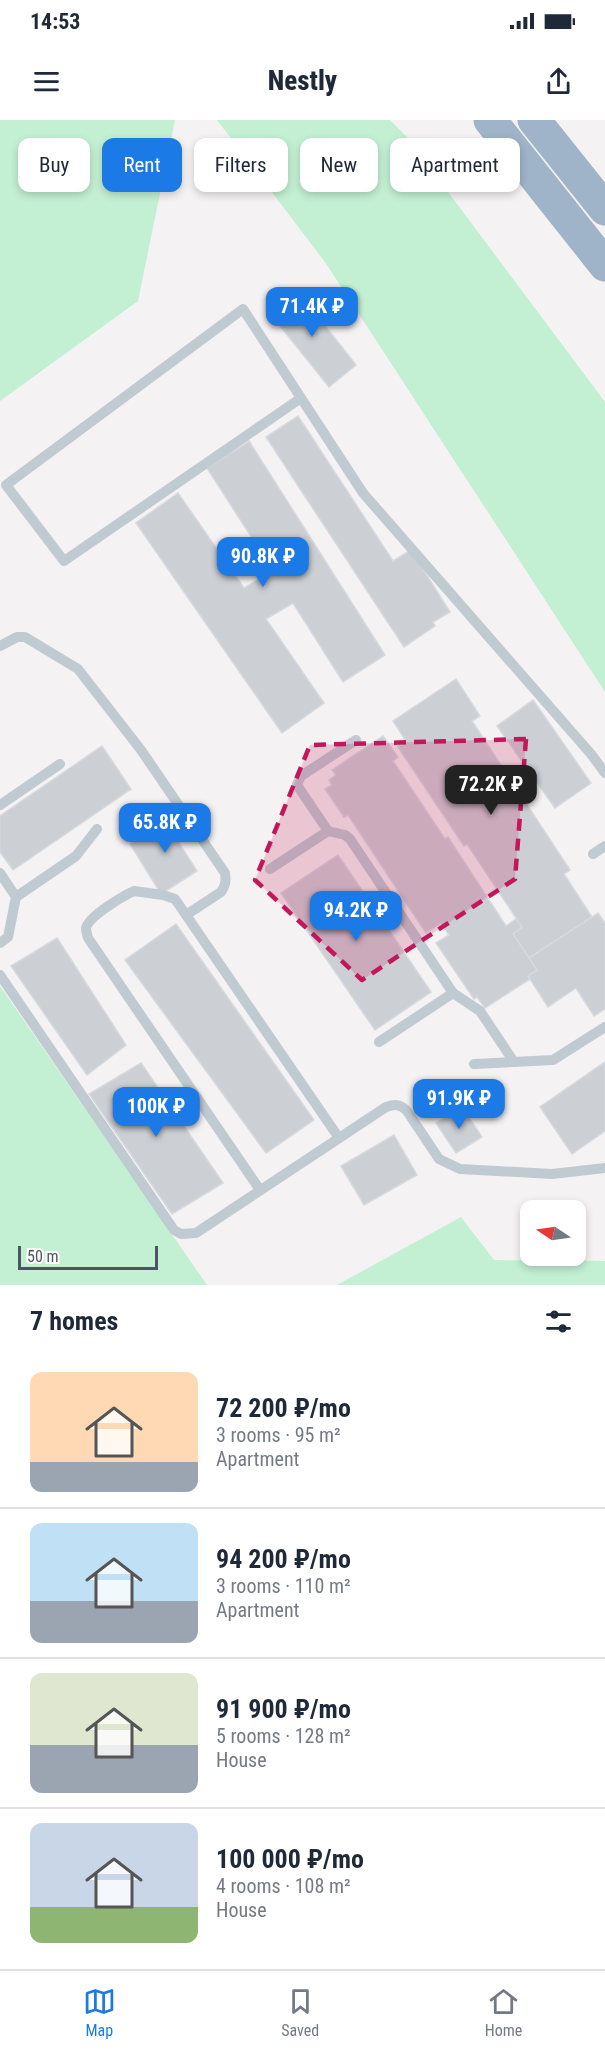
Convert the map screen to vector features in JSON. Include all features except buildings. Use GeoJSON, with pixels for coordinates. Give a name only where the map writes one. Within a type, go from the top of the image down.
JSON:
{"type":"FeatureCollection","features":[{"type":"Feature","properties":{"kind":"highway"},"geometry":{"type":"LineString","coordinates":[[490,120],[605,265]]}},
{"type":"Feature","properties":{"kind":"highway"},"geometry":{"type":"LineString","coordinates":[[534,120],[605,209]]}},
{"type":"Feature","properties":{"kind":"lane"},"geometry":{"type":"LineString","coordinates":[[301,398],[64,561],[6,485],[243,309],[363,493],[560,718],[605,773]]}},
{"type":"Feature","properties":{"kind":"lane"},"geometry":{"type":"LineString","coordinates":[[0,646],[17,637],[25,637],[78,669],[141,750],[225,873],[225,887],[186,915]]}},
{"type":"Feature","properties":{"kind":"lane"},"geometry":{"type":"LineString","coordinates":[[356,740],[298,780],[299,788],[327,831],[345,835],[350,839],[453,993],[480,1011],[514,1062]]}},
{"type":"Feature","properties":{"kind":"lane"},"geometry":{"type":"LineString","coordinates":[[0,805],[60,764]]}},
{"type":"Feature","properties":{"kind":"lane"},"geometry":{"type":"LineString","coordinates":[[0,944],[8,937],[16,897],[76,856],[97,829]]}},
{"type":"Feature","properties":{"kind":"lane"},"geometry":{"type":"LineString","coordinates":[[270,869],[327,831]]}},
{"type":"Feature","properties":{"kind":"lane"},"geometry":{"type":"LineString","coordinates":[[593,854],[605,846]]}},
{"type":"Feature","properties":{"kind":"lane"},"geometry":{"type":"LineString","coordinates":[[0,873],[16,897]]}},
{"type":"Feature","properties":{"kind":"lane"},"geometry":{"type":"LineString","coordinates":[[260,1190],[88,938],[87,926],[93,918],[134,891],[175,899],[339,1138]]}},
{"type":"Feature","properties":{"kind":"lane"},"geometry":{"type":"LineString","coordinates":[[0,975],[174,1230],[181,1234],[196,1233],[386,1107],[394,1104],[402,1106],[407,1111],[439,1159],[460,1169],[552,1174],[605,1168]]}},
{"type":"Feature","properties":{"kind":"lane"},"geometry":{"type":"LineString","coordinates":[[379,1042],[453,993]]}},
{"type":"Feature","properties":{"kind":"lane"},"geometry":{"type":"LineString","coordinates":[[474,1064],[553,1060],[605,1027]]}},
{"type":"Feature","properties":{"kind":"highlighted area"},"geometry":{"type":"Polygon","coordinates":[[[526,739],[515,879],[362,980],[255,880],[310,745],[526,739]]]}},
{"type":"Feature","properties":{"kind":"green space"},"geometry":{"type":"Polygon","coordinates":[[[0,120],[175,120],[171,138],[102,138],[102,192],[160,192],[138,301],[0,401],[0,120]]]}},
{"type":"Feature","properties":{"kind":"green space"},"geometry":{"type":"Polygon","coordinates":[[[217,120],[390,120],[408,138],[390,138],[390,192],[448,192],[605,402],[605,692],[325,262],[272,192],[288,192],[288,138],[231,138],[217,120]]]}},
{"type":"Feature","properties":{"kind":"green space"},"geometry":{"type":"Polygon","coordinates":[[[0,986],[207,1285],[0,1285],[0,986]]]}},
{"type":"Feature","properties":{"kind":"green space"},"geometry":{"type":"Polygon","coordinates":[[[461,1217],[494,1260],[520,1260],[520,1266],[586,1266],[586,1261],[605,1261],[605,1285],[337,1285],[461,1217]]]}}]}
